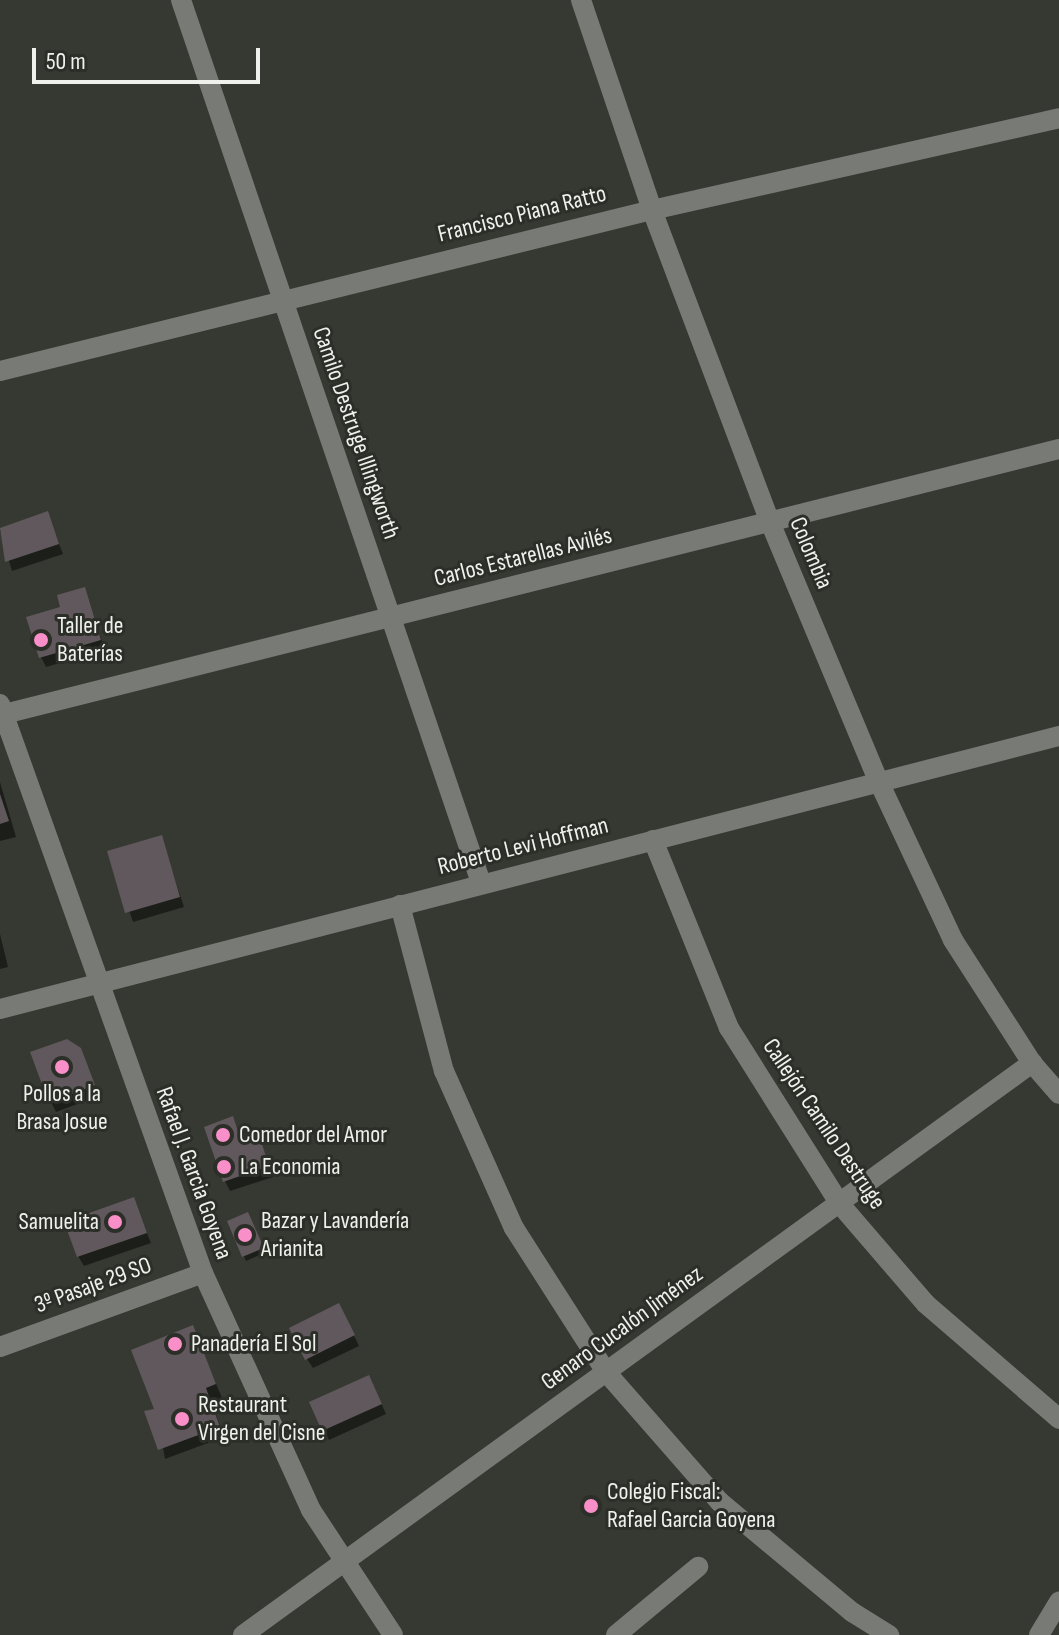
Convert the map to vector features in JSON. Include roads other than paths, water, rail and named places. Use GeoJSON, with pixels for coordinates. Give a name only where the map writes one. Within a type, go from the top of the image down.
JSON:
{"type":"FeatureCollection","features":[{"type":"Feature","properties":{"kind":"street","name":"Camilo Destruge Illingworth"},"geometry":{"type":"LineString","coordinates":[[181,0],[481,883]]}},
{"type":"Feature","properties":{"kind":"street","name":"Colombia"},"geometry":{"type":"LineString","coordinates":[[581,0],[652,210],[770,522],[879,782],[953,940],[1032,1063],[1059,1094]]}},
{"type":"Feature","properties":{"kind":"street","name":"Francisco Piana Ratto"},"geometry":{"type":"LineString","coordinates":[[0,371],[282,298],[1059,118]]}},
{"type":"Feature","properties":{"kind":"street","name":"Carlos Estarellas Avilés"},"geometry":{"type":"LineString","coordinates":[[1,711],[391,617],[1059,449]]}},
{"type":"Feature","properties":{"kind":"street","name":"Rafael J. Garcia Goyena"},"geometry":{"type":"LineString","coordinates":[[1,711],[203,1273],[311,1510],[393,1635]]}},
{"type":"Feature","properties":{"kind":"street","name":"Roberto Levi Hoffman"},"geometry":{"type":"LineString","coordinates":[[0,1009],[1059,736]]}},
{"type":"Feature","properties":{"kind":"street","name":"Callejón Camilo Destruge"},"geometry":{"type":"LineString","coordinates":[[653,840],[729,1028],[839,1203],[926,1304],[1059,1419]]}},
{"type":"Feature","properties":{"kind":"street"},"geometry":{"type":"LineString","coordinates":[[400,905],[451,1085],[514,1228],[606,1372],[720,1502],[852,1612],[889,1635]]}},
{"type":"Feature","properties":{"kind":"street","name":"Genaro Cucalón Jiménez"},"geometry":{"type":"LineString","coordinates":[[243,1635],[1032,1063]]}},
{"type":"Feature","properties":{"kind":"street","name":"3º Pasaje 29 SO"},"geometry":{"type":"LineString","coordinates":[[0,1347],[203,1273]]}},
{"type":"Feature","properties":{"kind":"street"},"geometry":{"type":"LineString","coordinates":[[616,1635],[698,1567]]}},
{"type":"Feature","properties":{"kind":"street"},"geometry":{"type":"LineString","coordinates":[[1039,1635],[1059,1602]]}},
{"type":"Feature","properties":{"kind":"place","name":"Taller de Baterías"},"geometry":{"type":"Point","coordinates":[41,640]}},
{"type":"Feature","properties":{"kind":"place","name":"Pollos a la Brasa Josue"},"geometry":{"type":"Point","coordinates":[62,1067]}},
{"type":"Feature","properties":{"kind":"place","name":"Comedor del Amor"},"geometry":{"type":"Point","coordinates":[223,1135]}},
{"type":"Feature","properties":{"kind":"place","name":"La Economia"},"geometry":{"type":"Point","coordinates":[224,1167]}},
{"type":"Feature","properties":{"kind":"place","name":"Samuelita"},"geometry":{"type":"Point","coordinates":[115,1222]}},
{"type":"Feature","properties":{"kind":"place","name":"Bazar y Lavandería Arianita"},"geometry":{"type":"Point","coordinates":[245,1235]}},
{"type":"Feature","properties":{"kind":"place","name":"Panadería El Sol"},"geometry":{"type":"Point","coordinates":[175,1344]}},
{"type":"Feature","properties":{"kind":"place","name":"Restaurant Virgen del Cisne"},"geometry":{"type":"Point","coordinates":[182,1419]}},
{"type":"Feature","properties":{"kind":"place","name":"Colegio Fiscal: Rafael Garcia Goyena"},"geometry":{"type":"Point","coordinates":[591,1506]}}]}
